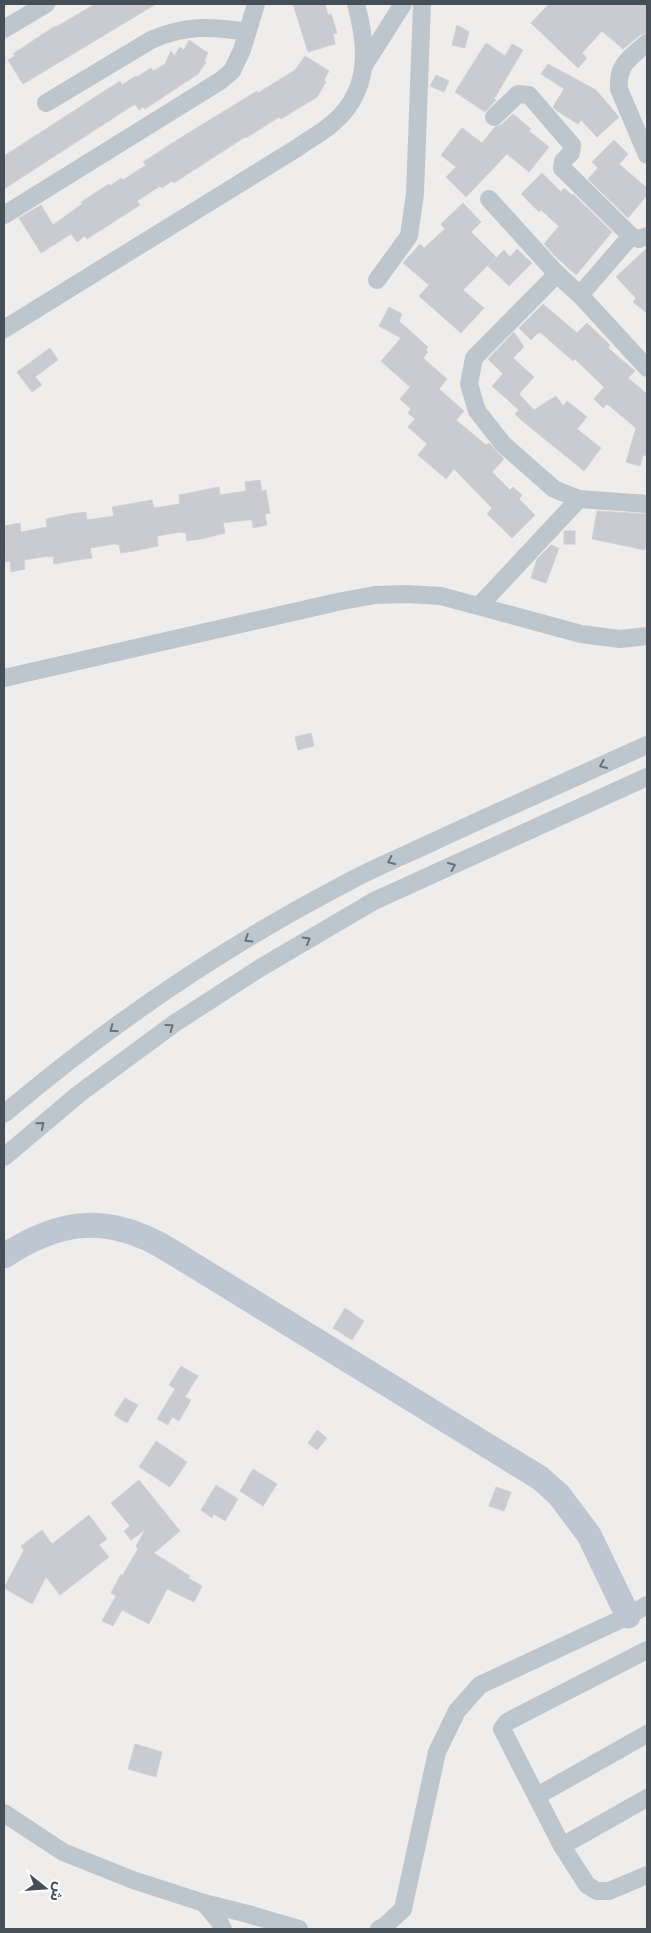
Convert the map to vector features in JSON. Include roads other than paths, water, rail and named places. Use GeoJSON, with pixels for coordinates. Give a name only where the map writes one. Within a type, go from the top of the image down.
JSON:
{"type":"FeatureCollection","features":[{"type":"Feature","properties":{"kind":"street"},"geometry":{"type":"LineString","coordinates":[[4,29],[46,4]]}},
{"type":"Feature","properties":{"kind":"street"},"geometry":{"type":"LineString","coordinates":[[4,215],[220,81],[232,71],[242,50],[256,4]]}},
{"type":"Feature","properties":{"kind":"street"},"geometry":{"type":"LineString","coordinates":[[4,329],[330,126],[344,113],[356,94],[364,66],[365,47],[356,4]]}},
{"type":"Feature","properties":{"kind":"street"},"geometry":{"type":"LineString","coordinates":[[364,66],[403,4]]}},
{"type":"Feature","properties":{"kind":"street"},"geometry":{"type":"LineString","coordinates":[[378,280],[409,236],[415,194],[422,4]]}},
{"type":"Feature","properties":{"kind":"street"},"geometry":{"type":"LineString","coordinates":[[46,103],[151,40],[167,33],[200,27],[247,32]]}},
{"type":"Feature","properties":{"kind":"street"},"geometry":{"type":"LineString","coordinates":[[647,43],[622,66],[618,78],[619,90],[647,155]]}},
{"type":"Feature","properties":{"kind":"street"},"geometry":{"type":"LineString","coordinates":[[494,117],[518,94],[528,95],[572,145],[570,153],[563,161],[562,168],[639,236],[580,295]]}},
{"type":"Feature","properties":{"kind":"street"},"geometry":{"type":"LineString","coordinates":[[489,199],[557,274],[580,295],[647,368]]}},
{"type":"Feature","properties":{"kind":"street"},"geometry":{"type":"LineString","coordinates":[[557,274],[474,358],[469,384],[477,411],[503,444],[554,489],[579,498],[647,504]]}},
{"type":"Feature","properties":{"kind":"street"},"geometry":{"type":"LineString","coordinates":[[479,606],[579,498]]}},
{"type":"Feature","properties":{"kind":"street"},"geometry":{"type":"LineString","coordinates":[[4,678],[323,605],[375,595],[441,596],[581,634],[620,639],[647,636]]}},
{"type":"Feature","properties":{"kind":"street"},"geometry":{"type":"LineString","coordinates":[[4,1114],[44,1080],[132,1014],[210,962],[287,915],[349,881],[647,745]]}},
{"type":"Feature","properties":{"kind":"street"},"geometry":{"type":"LineString","coordinates":[[4,1157],[80,1093],[175,1023],[260,968],[374,901],[647,777]]}},
{"type":"Feature","properties":{"kind":"street"},"geometry":{"type":"LineString","coordinates":[[4,1256],[37,1236],[74,1226],[112,1227],[130,1231],[164,1247],[540,1478],[559,1495],[589,1535],[638,1611],[480,1685],[457,1711],[437,1752],[403,1910],[379,1929]]}},
{"type":"Feature","properties":{"kind":"street"},"geometry":{"type":"LineString","coordinates":[[647,1650],[508,1722],[502,1729],[562,1846],[587,1885],[597,1891],[609,1891],[647,1875]]}},
{"type":"Feature","properties":{"kind":"street"},"geometry":{"type":"LineString","coordinates":[[537,1796],[647,1734]]}},
{"type":"Feature","properties":{"kind":"street"},"geometry":{"type":"LineString","coordinates":[[562,1846],[647,1798]]}},
{"type":"Feature","properties":{"kind":"street"},"geometry":{"type":"LineString","coordinates":[[4,1813],[63,1852],[133,1880],[204,1903],[299,1929]]}},
{"type":"Feature","properties":{"kind":"street"},"geometry":{"type":"LineString","coordinates":[[204,1903],[220,1921],[224,1929]]}}]}
